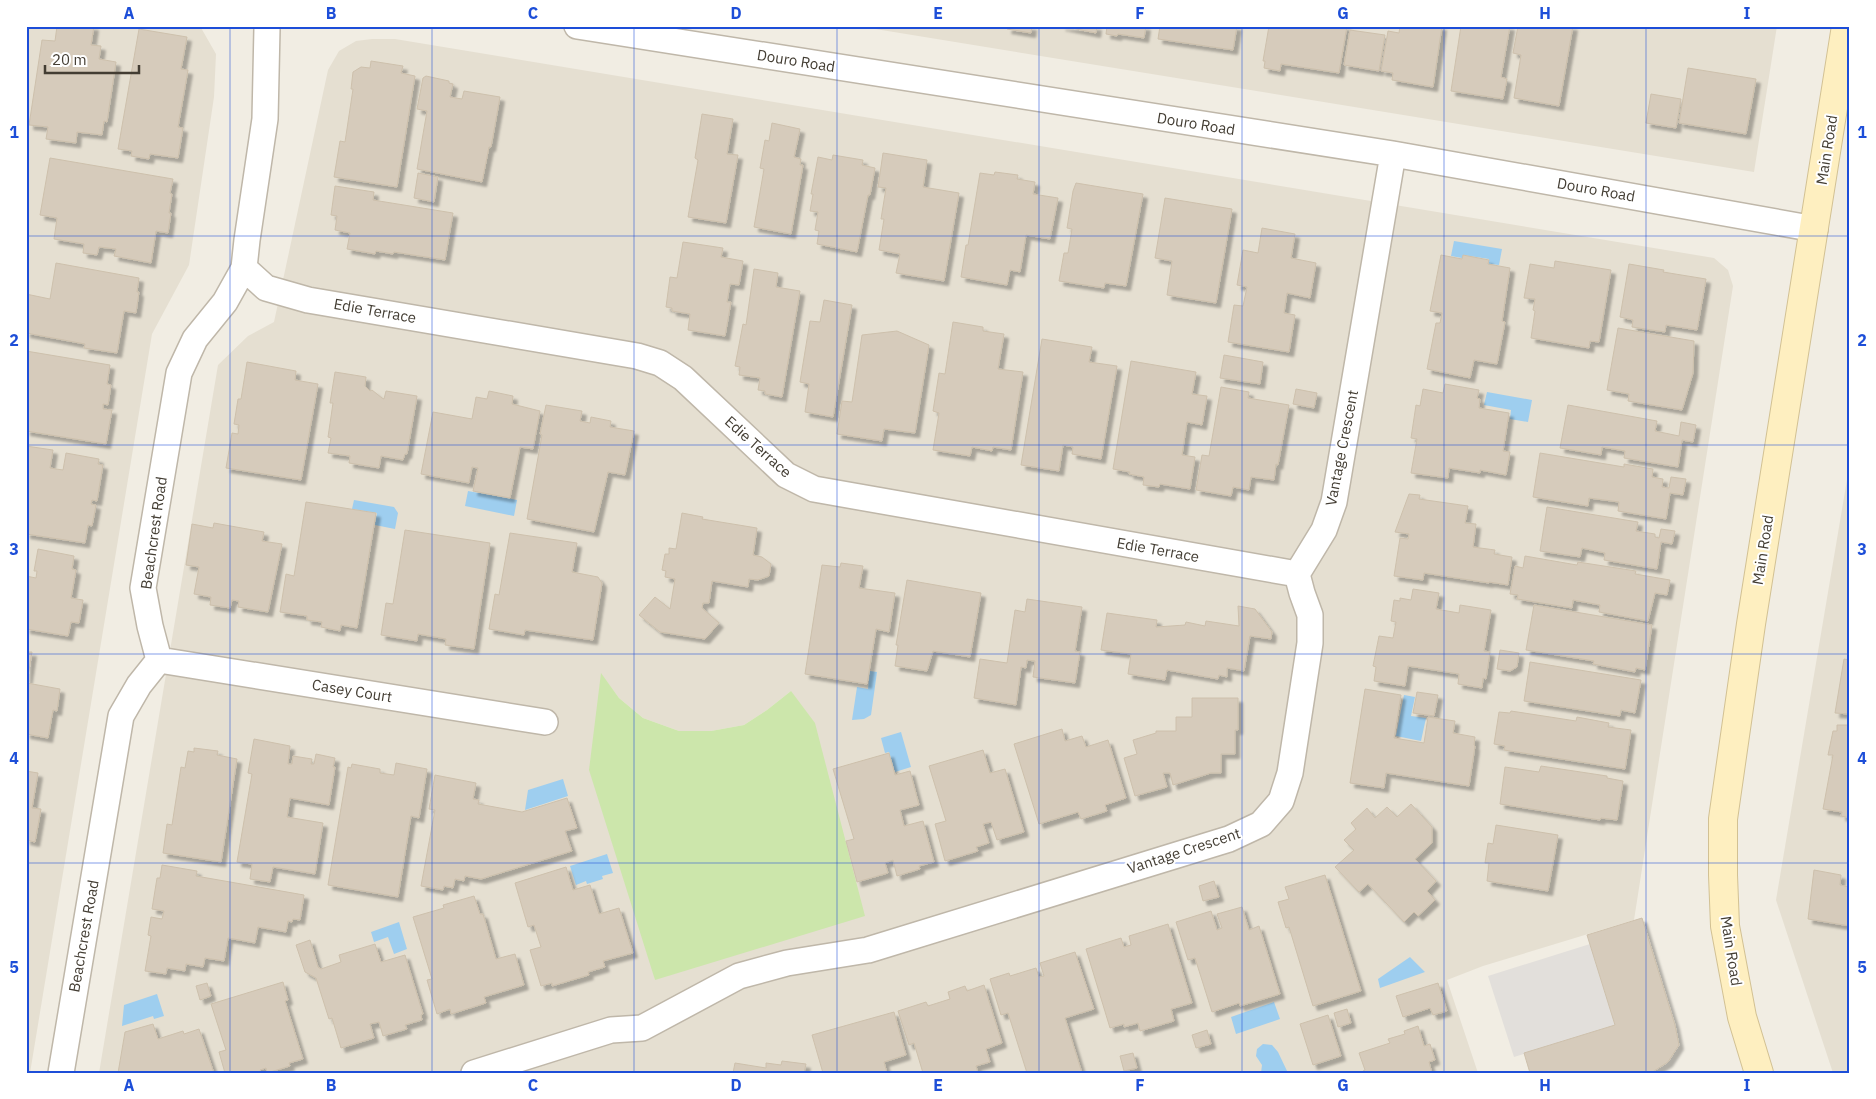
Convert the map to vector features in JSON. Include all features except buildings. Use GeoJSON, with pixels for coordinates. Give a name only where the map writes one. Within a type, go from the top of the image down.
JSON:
{"type":"FeatureCollection","features":[{"type":"Feature","properties":{"kind":"main road","name":"Main Road"},"geometry":{"type":"LineString","coordinates":[[1759,1073],[1742,1017],[1725,926],[1723,819],[1751,624],[1846,42]]}},
{"type":"Feature","properties":{"kind":"street","name":"Douro Road"},"geometry":{"type":"LineString","coordinates":[[577,26],[1392,154],[1815,228]]}},
{"type":"Feature","properties":{"kind":"street","name":"Beachcrest Road"},"geometry":{"type":"LineString","coordinates":[[61,1073],[121,716],[139,685],[159,660],[143,588],[180,373],[195,339],[225,302],[244,268],[265,119],[271,27]]}},
{"type":"Feature","properties":{"kind":"street","name":"Vantage Crescent"},"geometry":{"type":"LineString","coordinates":[[474,1073],[611,1030],[642,1028],[739,976],[787,963],[868,950],[1229,839],[1261,824],[1281,802],[1290,773],[1310,643],[1310,615],[1297,574],[1324,530],[1334,502],[1392,154]]}},
{"type":"Feature","properties":{"kind":"street","name":"Edie Terrace"},"geometry":{"type":"LineString","coordinates":[[244,268],[266,288],[308,300],[627,354],[660,363],[682,378],[786,475],[814,489],[1297,574]]}},
{"type":"Feature","properties":{"kind":"street","name":"Casey Court"},"geometry":{"type":"LineString","coordinates":[[159,660],[544,722]]}},
{"type":"Feature","properties":{"kind":"shaded area"},"geometry":{"type":"Polygon","coordinates":[[[26,26],[200,26],[216,54],[214,97],[189,265],[152,334],[30,1073],[26,1073],[26,26]]]}},
{"type":"Feature","properties":{"kind":"shaded area"},"geometry":{"type":"Polygon","coordinates":[[[857,26],[1777,26],[1754,172],[857,26]]]}},
{"type":"Feature","properties":{"kind":"shaded area"},"geometry":{"type":"Polygon","coordinates":[[[395,39],[1714,258],[1728,270],[1733,286],[1634,920],[1483,966],[1447,980],[1478,1073],[99,1073],[218,365],[248,336],[274,322],[328,70],[339,51],[356,41],[395,39]],[[601,674],[655,980],[791,691],[744,725],[711,731],[679,731],[643,718],[619,698],[601,674]]]}},
{"type":"Feature","properties":{"kind":"shaded area"},"geometry":{"type":"Polygon","coordinates":[[[1850,462],[1850,1073],[1833,1073],[1776,900],[1850,462]]]}},
{"type":"Feature","properties":{"kind":"shaded area"},"geometry":{"type":"Polygon","coordinates":[[[1590,944],[1615,1025],[1514,1057],[1488,976],[1590,944]]]}},
{"type":"Feature","properties":{"kind":"green space"},"geometry":{"type":"Polygon","coordinates":[[[601,673],[619,698],[643,718],[679,731],[711,731],[744,725],[791,691],[815,723],[865,916],[655,980],[589,770],[601,673]]]}},
{"type":"Feature","properties":{"kind":"water"},"geometry":{"type":"Polygon","coordinates":[[[1454,241],[1502,249],[1499,265],[1489,264],[1489,259],[1463,255],[1462,258],[1451,256],[1454,241]]]}},
{"type":"Feature","properties":{"kind":"water"},"geometry":{"type":"Polygon","coordinates":[[[1487,392],[1532,400],[1528,422],[1510,419],[1511,410],[1484,405],[1487,392]]]}},
{"type":"Feature","properties":{"kind":"water"},"geometry":{"type":"Polygon","coordinates":[[[468,491],[517,500],[514,516],[465,506],[468,491]]]}},
{"type":"Feature","properties":{"kind":"water"},"geometry":{"type":"Polygon","coordinates":[[[354,500],[394,507],[398,513],[395,529],[375,525],[377,513],[352,509],[354,500]]]}},
{"type":"Feature","properties":{"kind":"water"},"geometry":{"type":"Polygon","coordinates":[[[870,671],[877,672],[871,715],[864,719],[852,720],[857,687],[868,689],[870,671]]]}},
{"type":"Feature","properties":{"kind":"water"},"geometry":{"type":"Polygon","coordinates":[[[1404,695],[1415,697],[1411,716],[1426,718],[1421,741],[1396,736],[1404,695]]]}},
{"type":"Feature","properties":{"kind":"water"},"geometry":{"type":"Polygon","coordinates":[[[901,732],[911,767],[895,772],[889,752],[885,753],[881,738],[901,732]]]}},
{"type":"Feature","properties":{"kind":"water"},"geometry":{"type":"Polygon","coordinates":[[[563,779],[568,796],[525,810],[528,790],[563,779]]]}},
{"type":"Feature","properties":{"kind":"water"},"geometry":{"type":"Polygon","coordinates":[[[607,854],[613,873],[602,876],[603,879],[587,884],[586,881],[576,885],[570,866],[607,854]]]}},
{"type":"Feature","properties":{"kind":"water"},"geometry":{"type":"Polygon","coordinates":[[[399,922],[407,949],[394,954],[388,937],[374,942],[371,932],[399,922]]]}},
{"type":"Feature","properties":{"kind":"water"},"geometry":{"type":"Polygon","coordinates":[[[1410,957],[1425,972],[1380,988],[1378,979],[1410,957]]]}},
{"type":"Feature","properties":{"kind":"water"},"geometry":{"type":"Polygon","coordinates":[[[157,994],[164,1016],[154,1019],[153,1016],[122,1026],[124,1005],[157,994]]]}},
{"type":"Feature","properties":{"kind":"water"},"geometry":{"type":"Polygon","coordinates":[[[1274,1002],[1280,1019],[1236,1034],[1231,1017],[1274,1002]]]}},
{"type":"Feature","properties":{"kind":"water"},"geometry":{"type":"Polygon","coordinates":[[[1263,1044],[1272,1045],[1278,1052],[1288,1073],[1261,1073],[1262,1065],[1256,1056],[1257,1049],[1263,1044]]]}}]}
